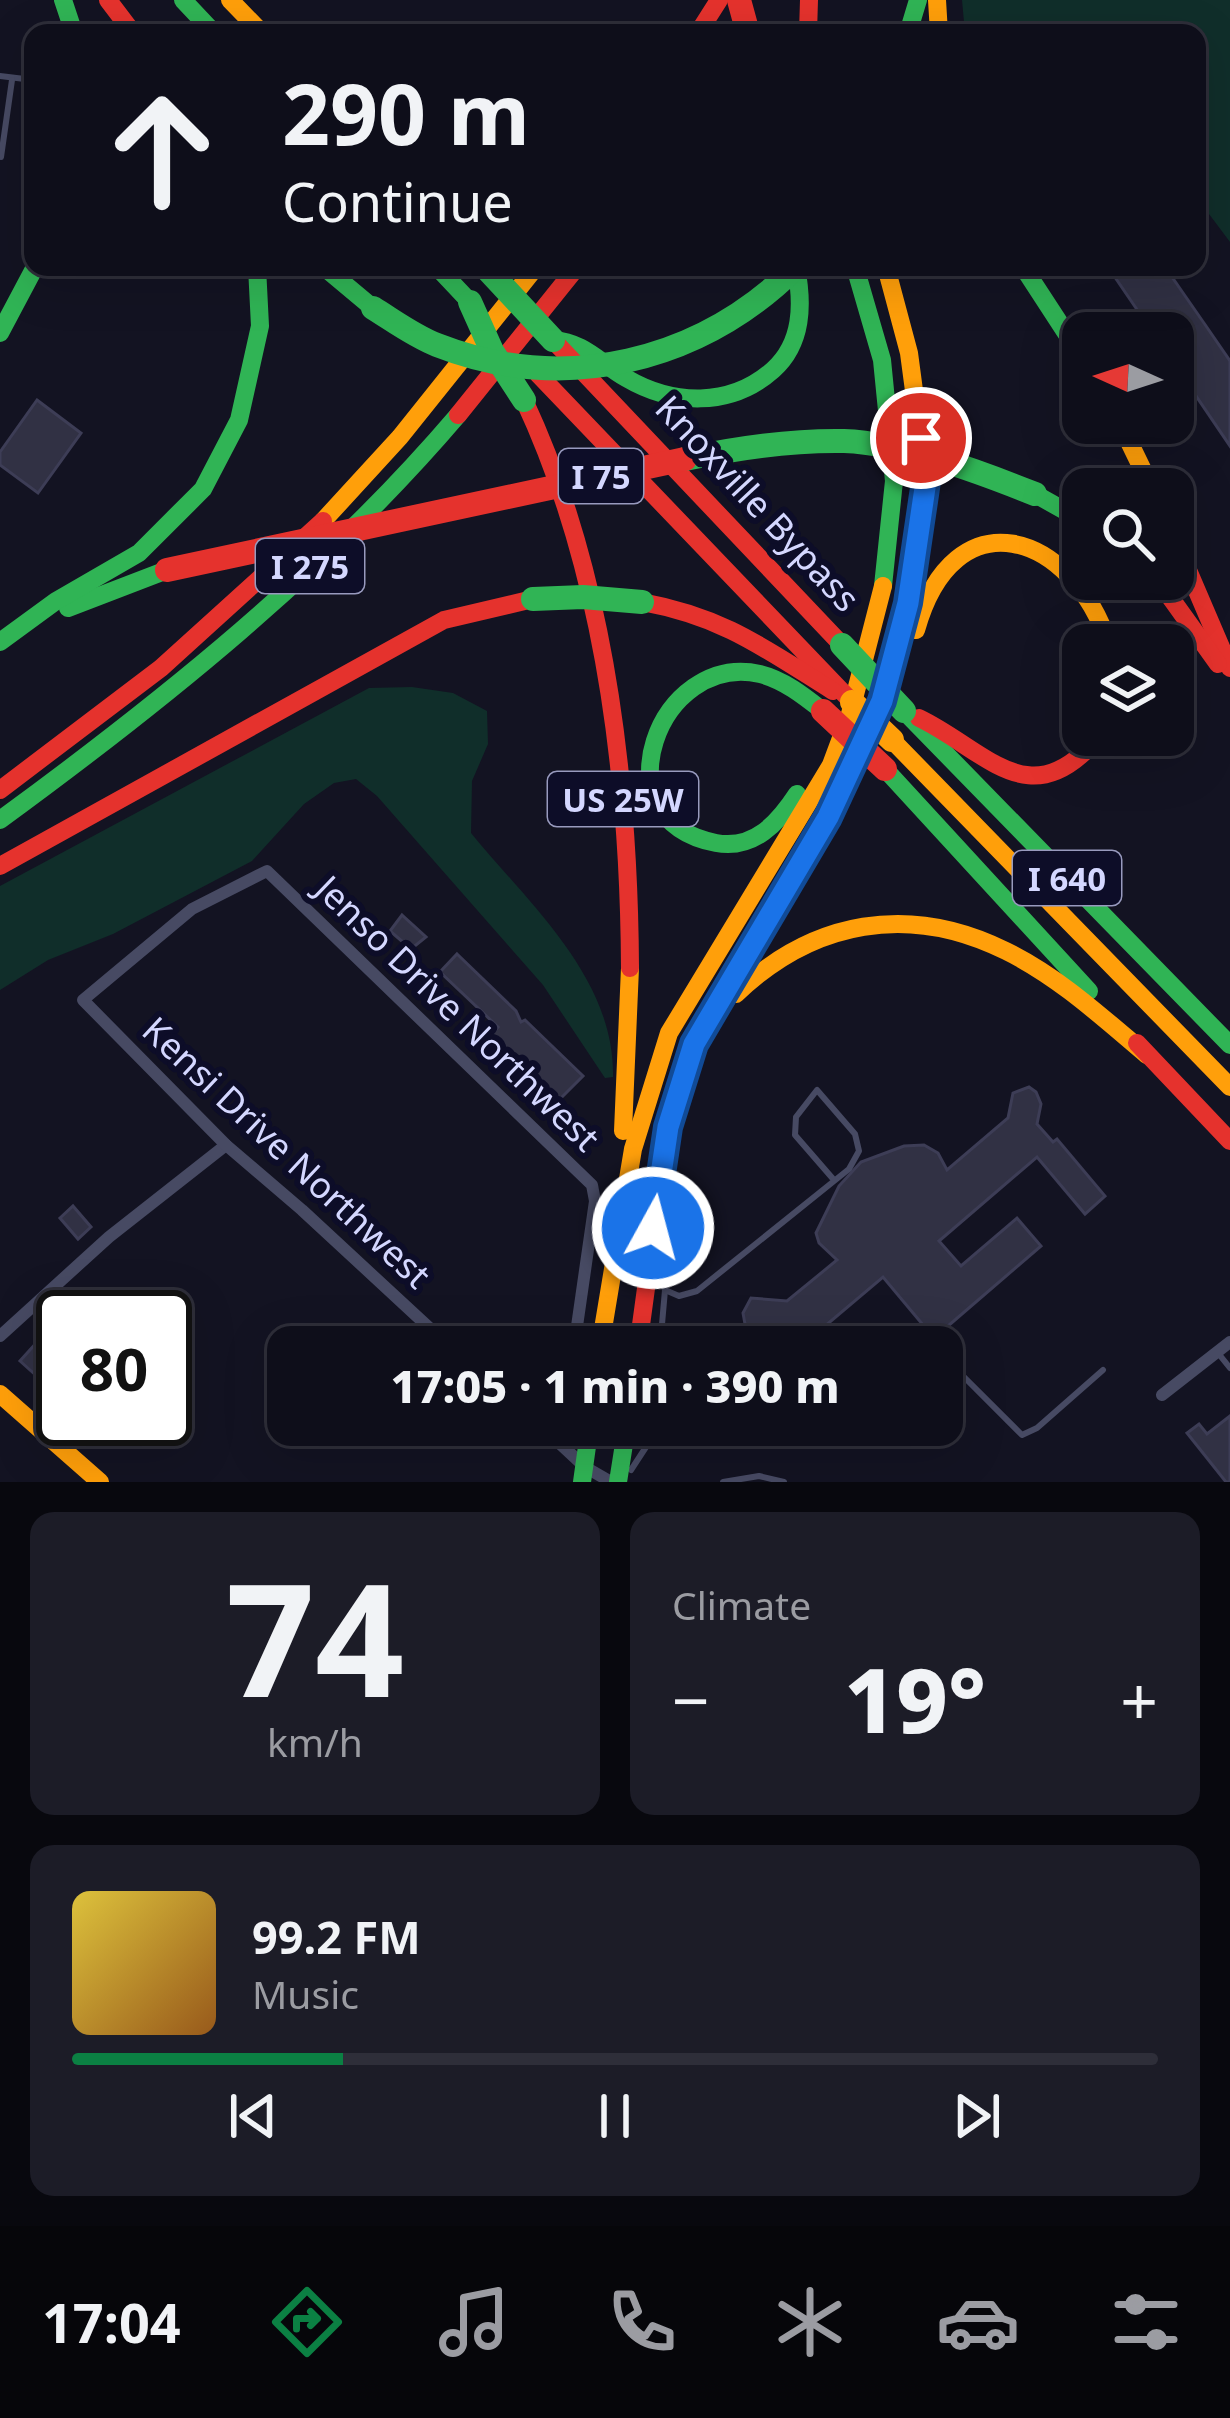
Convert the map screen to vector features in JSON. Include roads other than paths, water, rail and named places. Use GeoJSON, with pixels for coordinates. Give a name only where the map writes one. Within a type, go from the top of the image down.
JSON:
{"type":"FeatureCollection","features":[{"type":"Feature","properties":{"kind":"main road"},"geometry":{"type":"LineString","coordinates":[[183,0],[206,24]]}},
{"type":"Feature","properties":{"kind":"main road"},"geometry":{"type":"LineString","coordinates":[[230,0],[253,24]]}},
{"type":"Feature","properties":{"kind":"main road"},"geometry":{"type":"LineString","coordinates":[[0,333],[30,276]]}},
{"type":"Feature","properties":{"kind":"main road"},"geometry":{"type":"LineString","coordinates":[[0,644],[56,602],[139,553],[203,489],[238,420],[260,326],[257,276]]}},
{"type":"Feature","properties":{"kind":"main road"},"geometry":{"type":"LineString","coordinates":[[335,276],[373,308],[436,345],[514,366],[605,364],[682,346],[762,302],[787,276]]}},
{"type":"Feature","properties":{"kind":"main road","name":"Knoxville Bypass"},"geometry":{"type":"LineString","coordinates":[[445,276],[828,693],[852,702],[892,740],[1230,1087]]}},
{"type":"Feature","properties":{"kind":"main road","name":"Knoxville Bypass"},"geometry":{"type":"LineString","coordinates":[[493,276],[904,711],[1230,1045]]}},
{"type":"Feature","properties":{"kind":"main road","name":"I 275"},"geometry":{"type":"LineString","coordinates":[[0,790],[164,663],[312,532],[443,385],[529,276]]}},
{"type":"Feature","properties":{"kind":"main road","name":"I 275"},"geometry":{"type":"LineString","coordinates":[[0,820],[185,679],[328,550],[467,410],[572,276]]}},
{"type":"Feature","properties":{"kind":"main road"},"geometry":{"type":"LineString","coordinates":[[553,340],[578,341],[646,390],[681,400],[725,399],[758,384],[784,360],[800,326],[798,276]]}},
{"type":"Feature","properties":{"kind":"main road"},"geometry":{"type":"LineString","coordinates":[[618,1210],[641,1108],[669,1034],[810,802],[843,736],[881,601],[894,481],[882,360],[858,276]]}},
{"type":"Feature","properties":{"kind":"main road"},"geometry":{"type":"LineString","coordinates":[[641,1326],[668,1127],[694,1044],[828,817],[868,738],[895,661],[926,481],[910,353],[889,276]]}},
{"type":"Feature","properties":{"kind":"main road"},"geometry":{"type":"LineString","coordinates":[[1029,276],[1062,327]]}},
{"type":"Feature","properties":{"kind":"main road","name":"US 25W"},"geometry":{"type":"LineString","coordinates":[[464,296],[547,447],[574,526],[608,688],[625,810],[632,948],[628,1075],[603,1326]]}},
{"type":"Feature","properties":{"kind":"main road","name":"I 75"},"geometry":{"type":"LineString","coordinates":[[0,644],[60,612],[166,570],[744,446],[848,441],[959,464],[1062,509]]}},
{"type":"Feature","properties":{"kind":"main road"},"geometry":{"type":"LineString","coordinates":[[895,661],[911,645],[936,580],[955,560],[994,544],[1051,555],[1085,589],[1099,624]]}},
{"type":"Feature","properties":{"kind":"main road"},"geometry":{"type":"LineString","coordinates":[[1194,584],[1230,668]]}},
{"type":"Feature","properties":{"kind":"main road"},"geometry":{"type":"LineString","coordinates":[[0,866],[444,620],[532,599],[583,597],[691,611],[734,629],[828,693],[885,770],[1230,1141]]}},
{"type":"Feature","properties":{"kind":"main road"},"geometry":{"type":"LineString","coordinates":[[1172,600],[1230,681]]}},
{"type":"Feature","properties":{"kind":"main road"},"geometry":{"type":"LineString","coordinates":[[828,693],[733,672],[698,682],[670,708],[653,742],[649,778],[655,801],[668,822],[686,834],[725,845],[766,833],[782,818],[828,747],[843,736]]}},
{"type":"Feature","properties":{"kind":"main road"},"geometry":{"type":"LineString","coordinates":[[904,711],[949,731],[978,758],[1016,774],[1062,771],[1084,756]]}},
{"type":"Feature","properties":{"kind":"main road"},"geometry":{"type":"LineString","coordinates":[[694,1044],[709,1032],[754,973],[803,942],[854,926],[895,923],[947,931],[1003,949],[1064,986],[1148,1054]]}},
{"type":"Feature","properties":{"kind":"main road"},"geometry":{"type":"LineString","coordinates":[[0,1394],[100,1482]]}},
{"type":"Feature","properties":{"kind":"main road"},"geometry":{"type":"LineString","coordinates":[[617,1482],[623,1446]]}},
{"type":"Feature","properties":{"kind":"street","name":"Jenso Drive Northwest"},"geometry":{"type":"LineString","coordinates":[[83,1000],[192,910],[267,872],[592,1185],[595,1201],[577,1326]]}},
{"type":"Feature","properties":{"kind":"street","name":"Kensi Drive Northwest"},"geometry":{"type":"LineString","coordinates":[[83,1000],[226,1145],[427,1326]]}},
{"type":"Feature","properties":{"kind":"street"},"geometry":{"type":"LineString","coordinates":[[0,1336],[109,1237],[226,1145]]}},
{"type":"Feature","properties":{"kind":"street"},"geometry":{"type":"LineString","coordinates":[[1162,1395],[1230,1342]]}},
{"type":"Feature","properties":{"kind":"street"},"geometry":{"type":"LineString","coordinates":[[561,1446],[584,1474],[617,1482]]}},
{"type":"Feature","properties":{"kind":"lane"},"geometry":{"type":"LineString","coordinates":[[0,76],[24,80]]}},
{"type":"Feature","properties":{"kind":"lane"},"geometry":{"type":"LineString","coordinates":[[1,157],[12,80]]}},
{"type":"Feature","properties":{"kind":"lane"},"geometry":{"type":"LineString","coordinates":[[665,1290],[679,1296],[697,1292],[848,1169],[859,1150],[855,1134],[817,1090],[796,1118],[796,1135],[834,1180]]}},
{"type":"Feature","properties":{"kind":"lane"},"geometry":{"type":"LineString","coordinates":[[653,1228],[665,1290],[661,1326]]}},
{"type":"Feature","properties":{"kind":"lane"},"geometry":{"type":"LineString","coordinates":[[1217,1352],[1230,1368]]}},
{"type":"Feature","properties":{"kind":"lane"},"geometry":{"type":"LineString","coordinates":[[963,1377],[1022,1435],[1037,1429],[1102,1370]]}},
{"type":"Feature","properties":{"kind":"lane"},"geometry":{"type":"LineString","coordinates":[[617,1482],[646,1446]]}},
{"type":"Feature","properties":{"kind":"lane"},"geometry":{"type":"LineString","coordinates":[[723,1482],[759,1476],[784,1482]]}}]}
